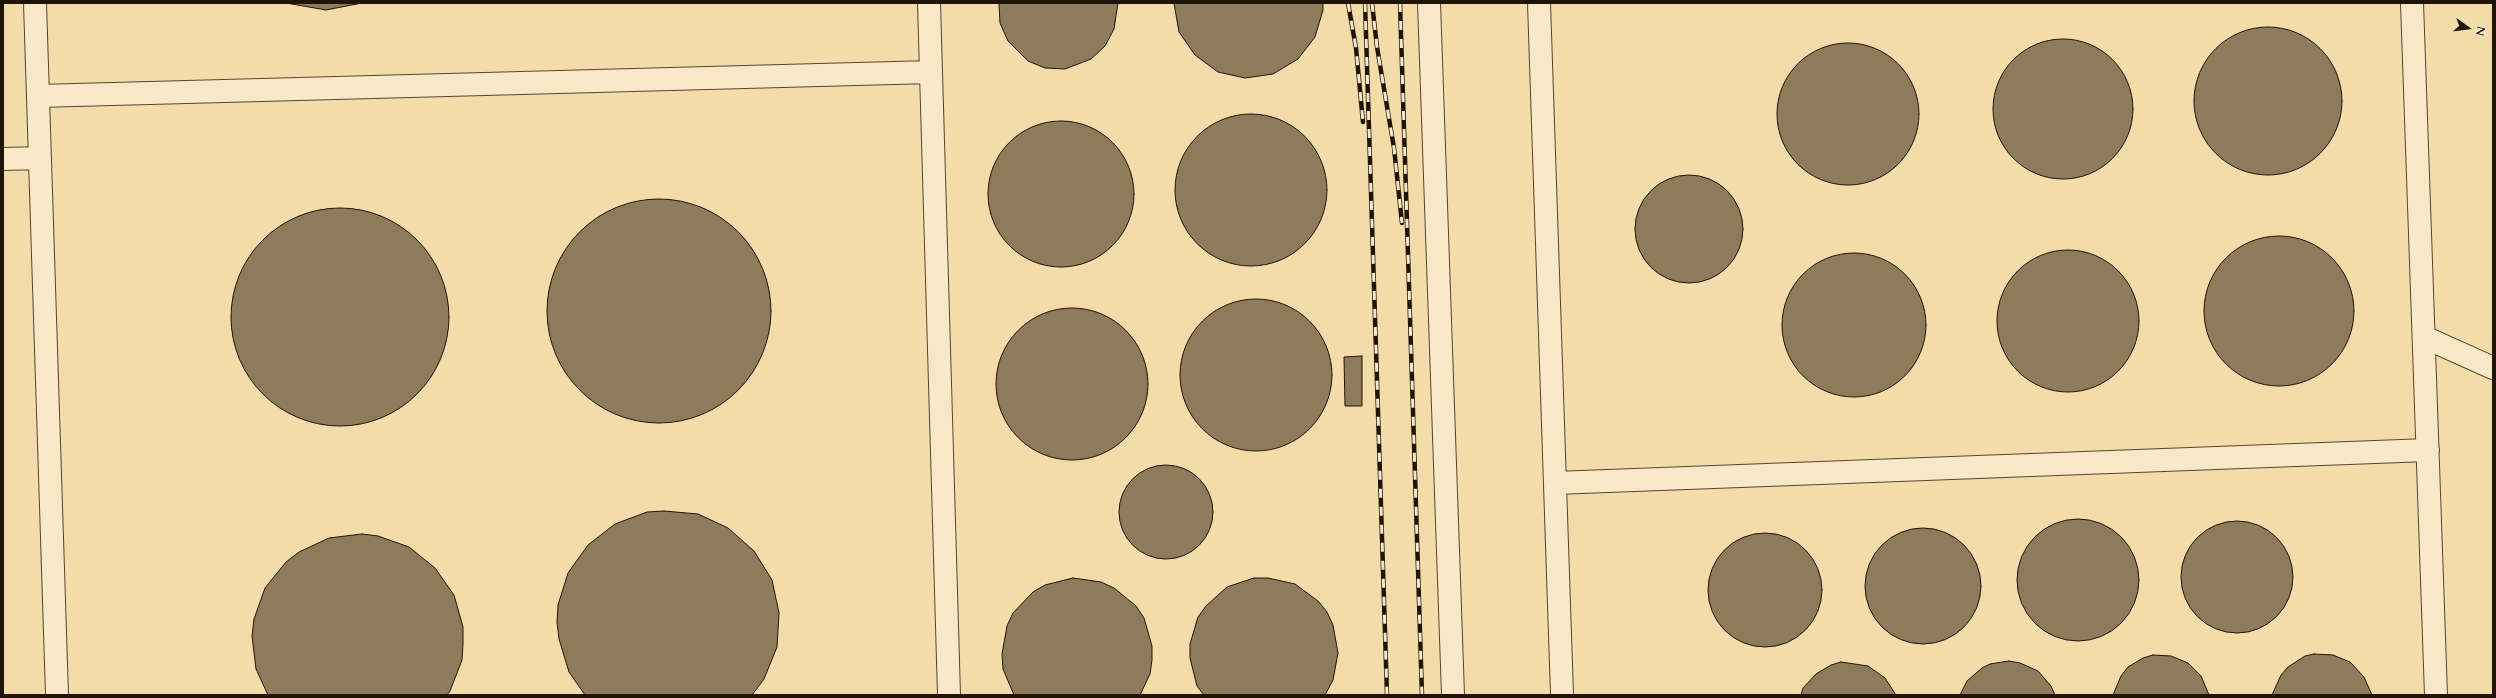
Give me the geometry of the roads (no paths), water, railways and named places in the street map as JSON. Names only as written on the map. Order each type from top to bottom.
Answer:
[{"type":"lane","points":[[35,3],[57,695]]},
{"type":"lane","points":[[929,3],[949,695]]},
{"type":"lane","points":[[1429,3],[1453,695]]},
{"type":"lane","points":[[1538,3],[1562,695]]},
{"type":"lane","points":[[2412,3],[2436,695]]},
{"type":"lane","points":[[38,96],[931,72]]},
{"type":"lane","points":[[3,159],[40,158]]},
{"type":"lane","points":[[2424,337],[2493,368]]},
{"type":"lane","points":[[1555,483],[2428,450]]},
{"type":"railway","points":[[1348,3],[1356,48],[1363,122]]},
{"type":"railway","points":[[1365,3],[1387,695]]},
{"type":"railway","points":[[1372,3],[1377,47],[1394,148],[1402,223]]},
{"type":"railway","points":[[1400,3],[1422,695]]}]
